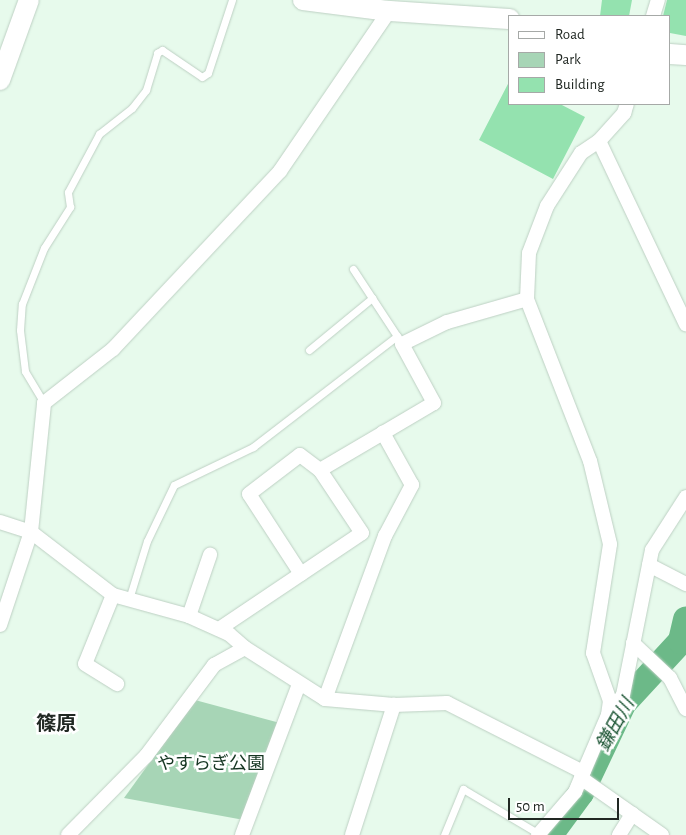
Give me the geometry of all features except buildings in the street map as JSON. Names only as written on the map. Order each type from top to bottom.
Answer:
[{"type":"street","points":[[0,80],[29,0]]},
{"type":"street","points":[[303,0],[389,11],[508,19]]},
{"type":"street","points":[[654,15],[658,0]]},
{"type":"street","points":[[0,625],[31,532],[44,403],[113,349],[280,171],[389,11]]},
{"type":"street","points":[[671,54],[686,55]]},
{"type":"street","points":[[608,715],[610,701],[593,653],[610,544],[590,461],[527,299],[529,253],[548,206],[581,152],[599,141],[624,113],[626,105]]},
{"type":"street","points":[[599,141],[686,324]]},
{"type":"street","points":[[320,470],[434,403],[399,340],[447,322],[527,299]]},
{"type":"street","points":[[325,699],[385,536],[412,485],[383,432]]},
{"type":"street","points":[[219,630],[362,533],[320,470],[300,455],[249,494],[301,574]]},
{"type":"street","points":[[539,835],[575,792],[608,715],[622,695],[652,550],[686,497]]},
{"type":"street","points":[[0,522],[31,532],[113,595],[189,616],[219,630],[299,684],[325,699],[394,706],[446,702],[582,775],[662,835]]},
{"type":"street","points":[[189,616],[210,555]]},
{"type":"street","points":[[649,565],[686,584]]},
{"type":"street","points":[[113,595],[85,664],[117,684]]},
{"type":"street","points":[[633,643],[670,678],[686,709]]},
{"type":"street","points":[[68,835],[146,756],[214,666],[245,648]]},
{"type":"street","points":[[242,835],[299,684]]},
{"type":"street","points":[[352,835],[394,706]]},
{"type":"street","points":[[619,835],[632,814]]},
{"type":"lane","points":[[44,403],[25,371],[20,330],[22,304],[44,248],[70,207],[68,192],[99,134],[132,108],[146,90],[157,53],[162,50],[202,77],[208,73],[232,0]]},
{"type":"lane","points":[[128,599],[147,541],[174,485],[253,447],[399,340],[353,269]]},
{"type":"lane","points":[[309,350],[372,298]]},
{"type":"lane","points":[[444,835],[463,788],[539,835]]},
{"type":"green space","name":"やすらぎ公園","points":[[195,700],[280,723],[244,820],[124,798]]},
{"type":"waterway","name":"鎌田川","points":[[550,835],[581,793],[623,704],[681,641],[686,620]]},
{"type":"district","name":"篠原","points":[[56,724]]}]
